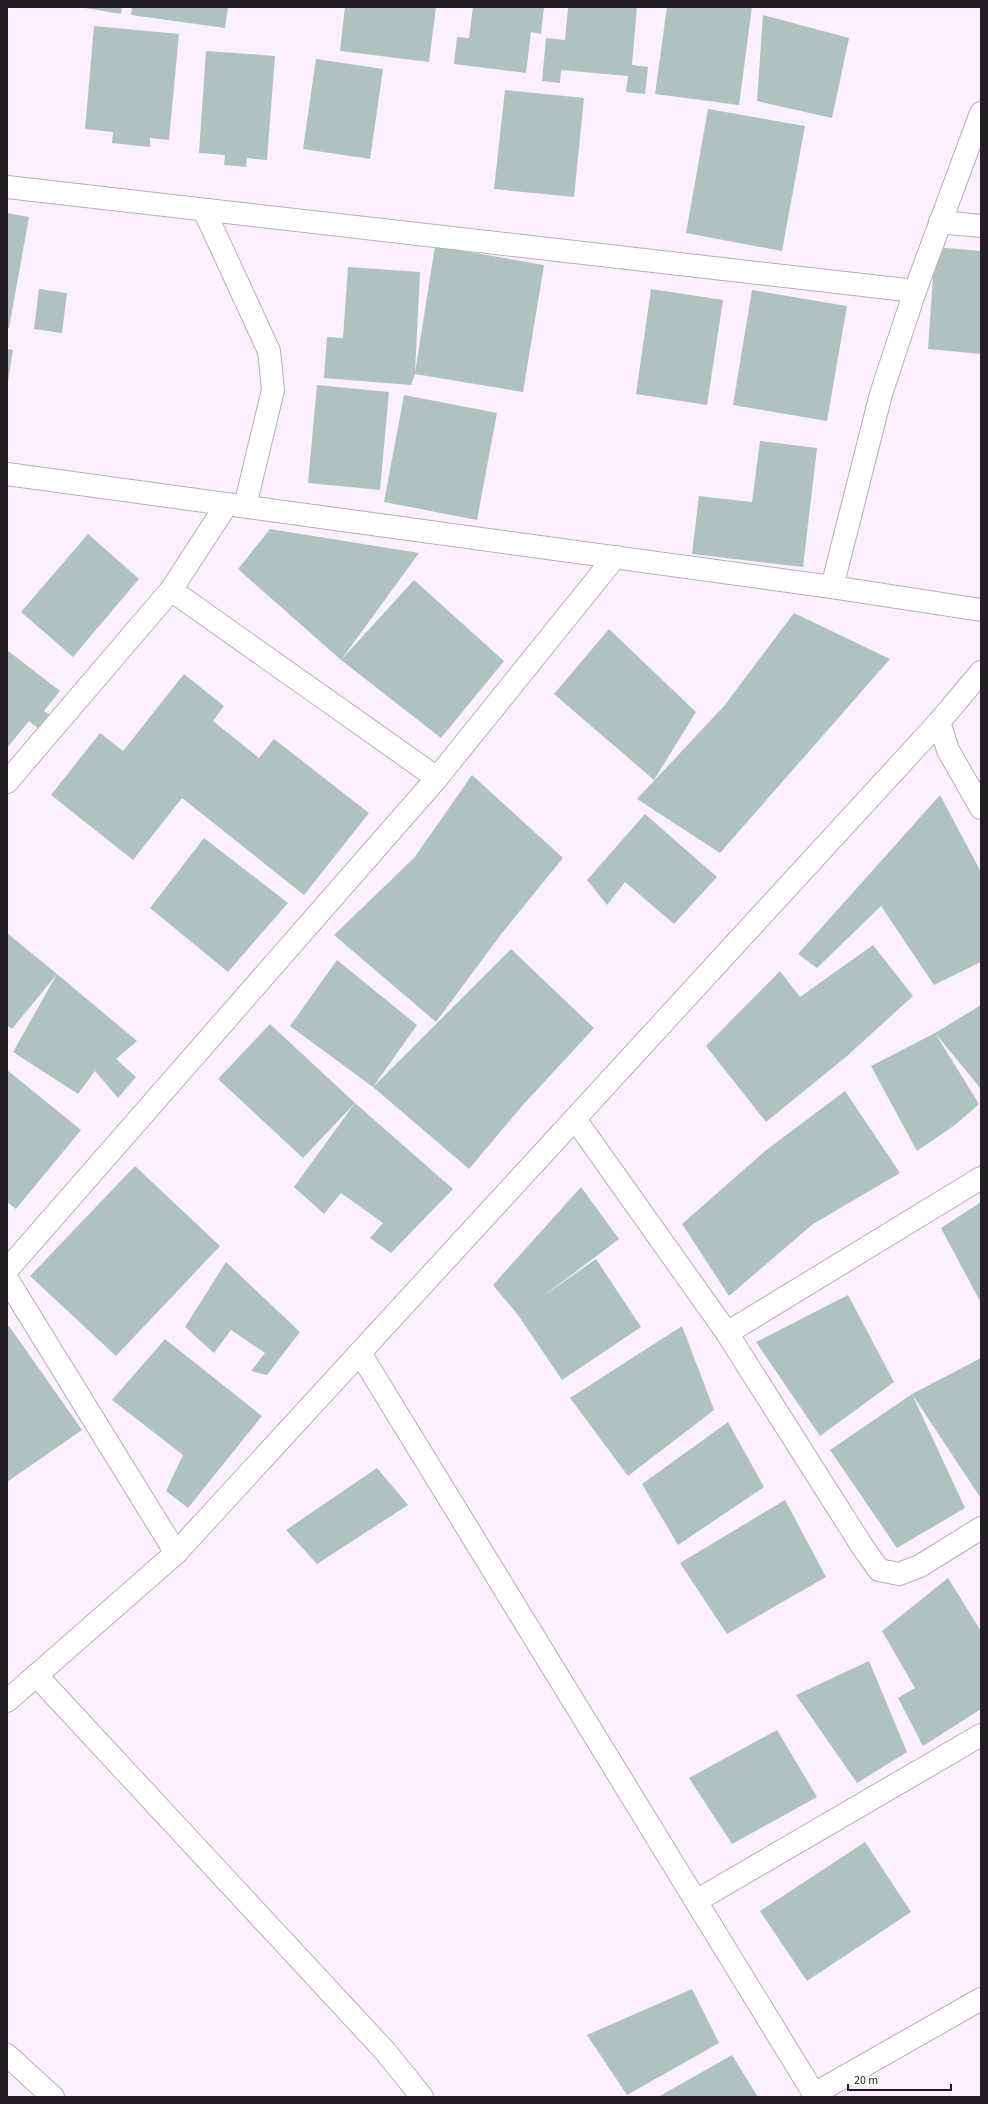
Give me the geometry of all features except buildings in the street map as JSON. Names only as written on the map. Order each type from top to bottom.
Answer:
[{"type":"street","points":[[832,586],[881,394],[915,291],[981,113]]},
{"type":"street","points":[[7,188],[915,291]]},
{"type":"street","points":[[7,782],[171,590],[236,505],[273,390],[269,351],[204,210]]},
{"type":"street","points":[[940,222],[981,226]]},
{"type":"street","points":[[7,474],[832,586],[981,610]]},
{"type":"street","points":[[7,1270],[437,778],[615,557]]},
{"type":"street","points":[[171,590],[437,778]]},
{"type":"street","points":[[7,1701],[176,1553],[939,722],[981,672]]},
{"type":"street","points":[[939,722],[948,750],[981,808]]},
{"type":"street","points":[[575,1119],[727,1333],[862,1546],[879,1570],[899,1574],[920,1566],[981,1528]]},
{"type":"street","points":[[727,1333],[981,1178]]},
{"type":"street","points":[[7,1279],[176,1553]]},
{"type":"street","points":[[360,1352],[815,2096],[981,1999]]},
{"type":"street","points":[[36,1675],[385,2051],[422,2097]]},
{"type":"street","points":[[696,1901],[981,1736]]},
{"type":"street","points":[[7,2055],[53,2097]]}]
